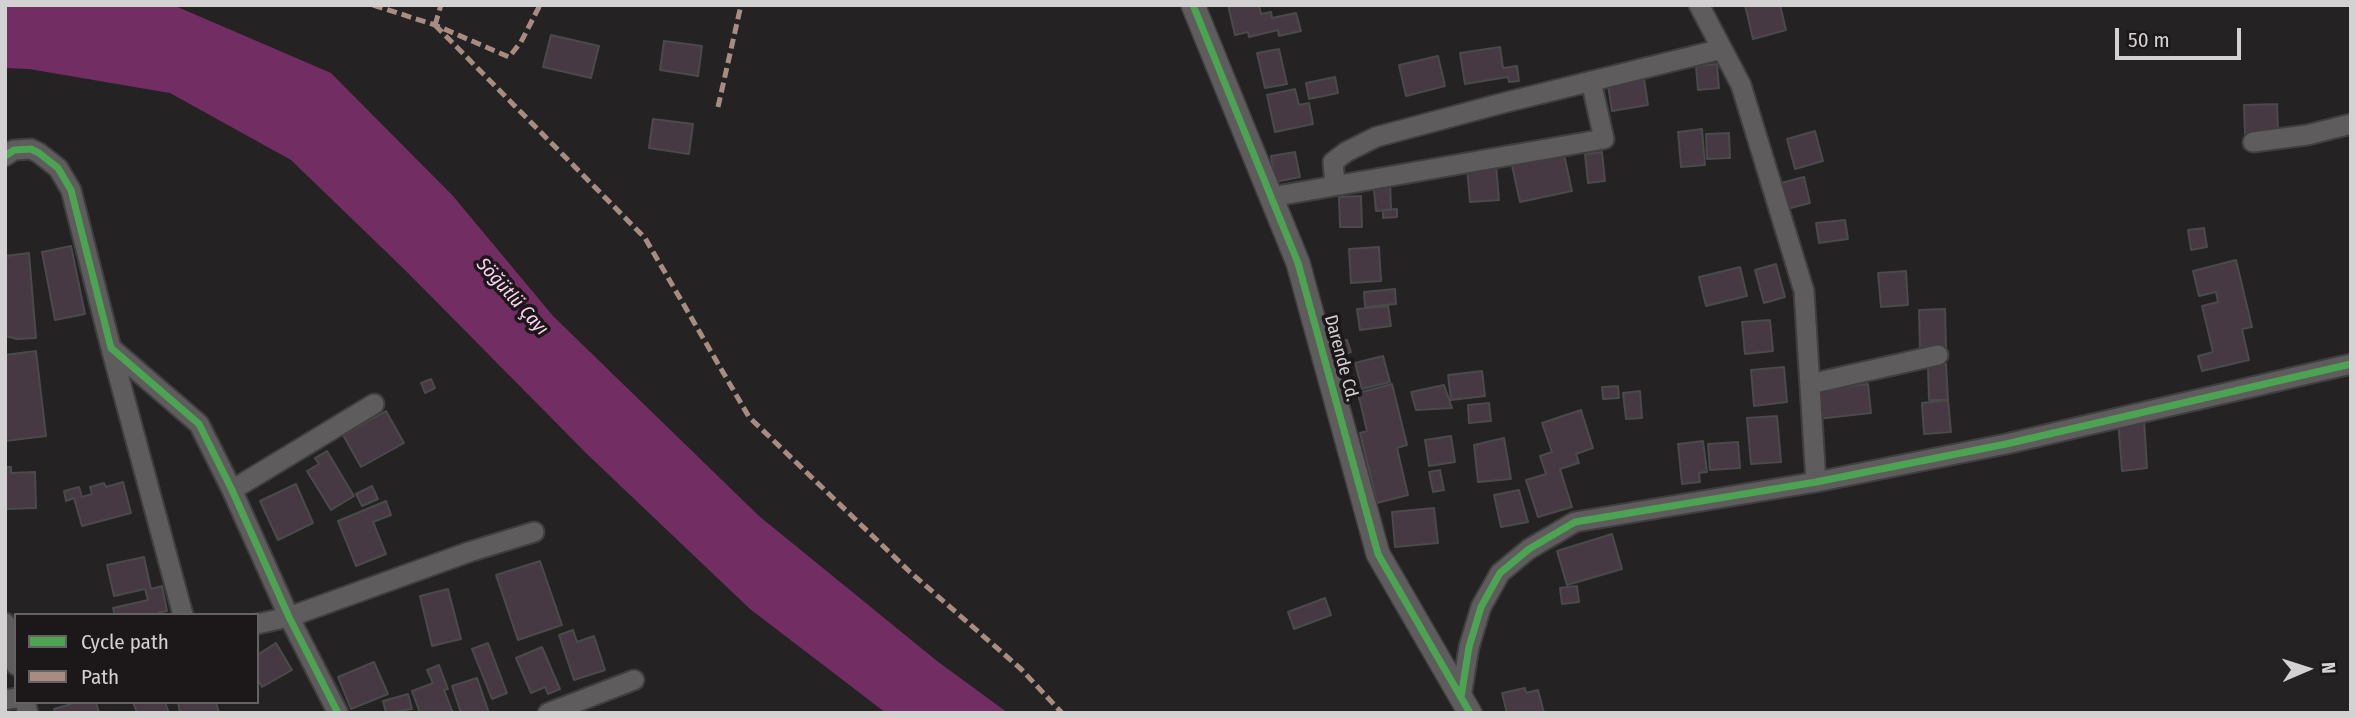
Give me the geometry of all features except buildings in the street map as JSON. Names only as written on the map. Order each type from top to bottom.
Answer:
[{"type":"street","name":"Darende Cd.","points":[[1193,5],[1298,263],[1378,554],[1465,705]]},
{"type":"street","points":[[1699,5],[1741,85],[1804,291],[1816,482]]},
{"type":"street","points":[[1335,185],[1333,162],[1346,152],[1376,137],[1723,50]]},
{"type":"street","points":[[1271,197],[1604,139],[1591,81]]},
{"type":"street","points":[[2253,142],[2306,135],[2351,124]]},
{"type":"street","points":[[5,156],[14,150],[32,149],[58,168],[71,190],[182,613]]},
{"type":"street","points":[[111,348],[199,424],[289,617],[338,713]]},
{"type":"street","points":[[1810,384],[1938,355]]},
{"type":"street","points":[[1465,705],[1469,647],[1481,607],[1500,573],[1529,549],[1575,522],[1816,482],[2006,444],[2351,364]]},
{"type":"street","points":[[232,490],[374,404]]},
{"type":"street","points":[[259,624],[289,617],[469,552],[534,533]]},
{"type":"street","points":[[5,623],[14,657]]},
{"type":"street","points":[[548,713],[634,680]]},
{"type":"water","name":"Söğütlü Çayı","points":[[5,5],[173,5],[331,73],[453,196],[553,316],[759,516],[937,661],[1008,713],[886,713],[750,609],[587,454],[407,272],[291,160],[170,93],[29,69],[5,68]]},
{"type":"marked path","points":[[373,5],[435,25],[509,57],[521,42],[540,5]]},
{"type":"marked path","points":[[435,25],[441,5]]},
{"type":"marked path","points":[[718,107],[741,5]]},
{"type":"marked path","points":[[435,25],[645,238],[749,417],[910,572],[1021,669],[1062,713]]},
{"type":"cycle path","points":[[1193,5],[1298,263],[1378,554],[1470,713]]},
{"type":"cycle path","points":[[5,156],[14,150],[31,149],[58,168],[71,190],[111,348],[199,424],[289,617],[338,713]]},
{"type":"cycle path","points":[[1461,697],[1469,647],[1481,607],[1500,573],[1529,549],[1575,522],[1816,482],[2006,444],[2351,364]]}]
